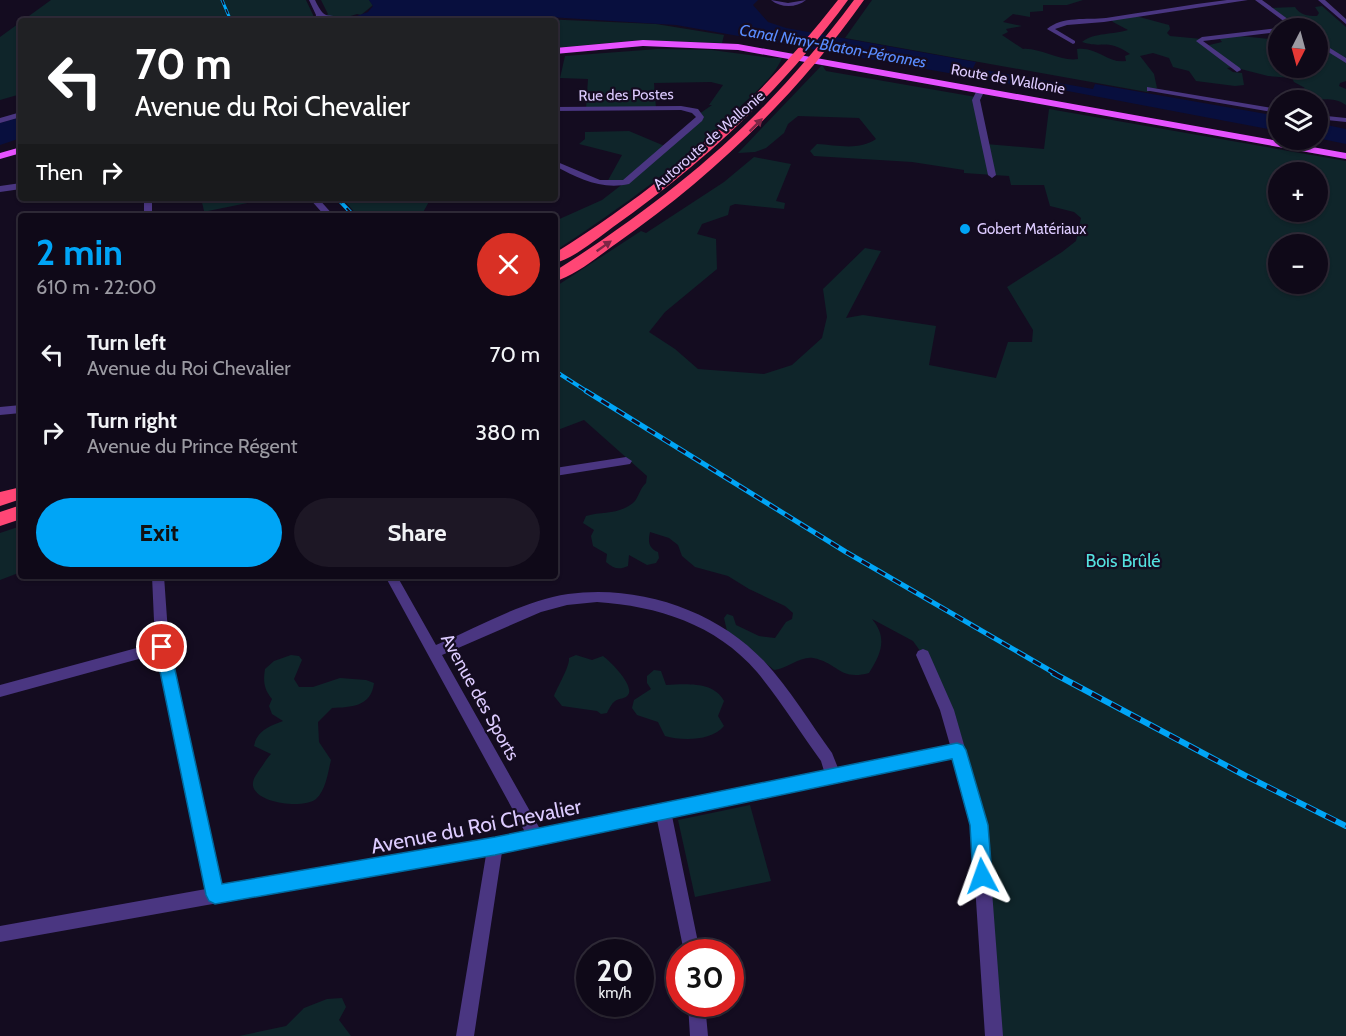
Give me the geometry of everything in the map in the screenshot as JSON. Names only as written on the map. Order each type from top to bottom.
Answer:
[{"type":"highway","name":"Autoroute de Wallonie","points":[[558,257],[635,206],[687,167],[730,130],[792,65],[843,0]]},
{"type":"highway","name":"Autoroute de Wallonie","points":[[558,276],[651,214],[703,173],[754,127],[808,68],[859,0]]},
{"type":"highway","points":[[0,499],[18,494]]},
{"type":"highway","points":[[0,519],[18,513]]},
{"type":"main road","name":"Route de Wallonie","points":[[558,51],[643,43],[738,47],[1346,156]]},
{"type":"main road","points":[[0,156],[18,151]]},
{"type":"street","points":[[312,0],[318,18]]},
{"type":"street","points":[[774,0],[791,5],[803,0]]},
{"type":"street","points":[[1073,42],[1060,37],[1050,29],[1061,24],[1245,0]]},
{"type":"street","points":[[1258,0],[1284,18]]},
{"type":"street","points":[[1323,0],[1346,16]]},
{"type":"street","points":[[1323,0],[1346,22]]},
{"type":"street","points":[[1237,70],[1200,43],[1200,40],[1268,31]]},
{"type":"street","points":[[1328,49],[1346,61]]},
{"type":"street","points":[[1150,89],[1268,109]]},
{"type":"street","points":[[981,90],[976,100],[992,175]]},
{"type":"street","name":"Rue des Postes","points":[[558,109],[673,107],[695,111],[700,117],[626,182],[601,183],[558,164]]},
{"type":"street","points":[[0,121],[18,115]]},
{"type":"street","points":[[1328,118],[1346,120]]},
{"type":"street","points":[[0,189],[18,186]]},
{"type":"street","points":[[316,201],[327,213]]},
{"type":"street","points":[[0,411],[18,410]]},
{"type":"street","points":[[558,471],[626,460]]},
{"type":"street","points":[[158,579],[162,647],[215,895]]},
{"type":"street","name":"Avenue des Sports","points":[[393,579],[536,837]]},
{"type":"street","points":[[434,652],[540,607],[560,602],[618,598],[679,611],[697,618],[731,640],[759,666],[827,758],[833,775]]},
{"type":"street","points":[[0,691],[162,647]]},
{"type":"street","points":[[923,655],[947,710],[979,825],[994,1036]]},
{"type":"street","name":"Avenue du Roi Chevalier","points":[[0,934],[495,846],[957,750]]},
{"type":"street","points":[[663,811],[689,939]]},
{"type":"street","points":[[465,1036],[495,846]]},
{"type":"street","points":[[698,1017],[699,1036]]},
{"type":"green space","points":[[51,0],[306,0],[315,18],[26,18]]},
{"type":"green space","points":[[321,0],[369,0],[373,5],[361,15],[336,18],[326,16],[328,14]]},
{"type":"green space","points":[[872,0],[1083,0],[1067,5],[1043,5],[1043,11],[1030,12],[1030,17],[1013,14],[1003,22],[1022,26],[1006,29],[1008,32],[1002,35],[1023,49],[1036,50],[1064,58],[1078,59],[1077,49],[1084,49],[1114,60],[1126,61],[1125,56],[1130,54],[1122,49],[1110,45],[1082,42],[1098,35],[1128,30],[1111,19],[1132,15],[1169,25],[1170,29],[1167,33],[1170,36],[1202,39],[1200,40],[1205,46],[1222,42],[1218,37],[1240,36],[1268,39],[1268,76],[1233,67],[1227,68],[1233,72],[1242,73],[1244,85],[1196,81],[1189,71],[1173,67],[1169,58],[1153,53],[1140,56],[1154,74],[1157,88],[1147,92],[845,38]]},
{"type":"green space","points":[[1322,6],[1346,27],[1346,81],[1340,83],[1339,86],[1346,89],[1346,105],[1328,100],[1328,90],[1301,90],[1305,88],[1294,82],[1292,78],[1328,78],[1328,18],[1284,18],[1269,8],[1295,7],[1299,12],[1317,16],[1319,13],[1315,7]]},
{"type":"green space","points":[[558,20],[656,24],[724,35],[722,43],[639,40],[558,48]]},
{"type":"green space","points":[[18,24],[18,95],[0,100],[0,37]]},
{"type":"green space","points":[[658,49],[712,50],[782,58],[766,82],[677,164],[558,249],[558,220],[602,200],[624,183],[606,184],[622,155],[579,144],[585,139],[585,132],[629,131],[667,147],[698,121],[699,114],[712,105],[709,105],[723,85],[711,82],[654,83],[656,108],[586,109],[588,79],[560,78],[565,56]]},
{"type":"green space","name":"Bois Brûlé","points":[[822,65],[826,71],[976,97],[986,144],[1044,149],[1049,109],[1268,147],[1268,150],[1283,150],[1346,161],[1346,1036],[994,1036],[979,831],[923,655],[913,641],[872,619],[880,633],[881,646],[869,673],[851,675],[822,660],[813,658],[774,670],[727,631],[724,618],[727,614],[733,616],[736,625],[759,636],[775,638],[786,622],[792,619],[793,613],[785,606],[728,576],[695,567],[682,556],[678,545],[669,538],[650,532],[649,544],[658,552],[659,558],[656,563],[647,565],[629,555],[628,566],[617,568],[606,562],[607,554],[593,546],[591,536],[594,530],[583,523],[586,516],[627,507],[637,499],[646,483],[647,476],[584,420],[558,430],[558,285],[641,231],[646,233],[724,182],[754,157],[791,164],[776,201],[785,203],[784,209],[735,204],[730,206],[728,215],[702,224],[697,234],[716,239],[717,269],[665,312],[649,332],[675,349],[698,369],[764,374],[792,365],[822,338],[827,317],[823,289],[865,248],[881,251],[846,318],[863,315],[936,326],[929,365],[996,378],[1008,342],[1032,342],[1033,330],[1007,287],[1076,241],[1081,218],[1074,212],[1050,206],[1044,185],[1011,185],[1009,176],[964,173],[964,170],[912,162],[814,156],[810,151],[817,144],[855,146],[876,139],[859,118],[798,116],[788,124],[784,133],[766,148],[755,152],[738,153]]},
{"type":"green space","points":[[202,201],[257,201],[208,211],[204,211]]},
{"type":"green space","points":[[345,201],[429,201],[423,213],[355,213]]},
{"type":"green space","points":[[18,527],[18,573],[0,580],[0,533]]},
{"type":"green space","points":[[291,655],[299,656],[302,660],[294,679],[299,687],[313,687],[340,678],[366,680],[374,683],[369,697],[364,701],[353,706],[332,708],[318,722],[319,742],[331,760],[322,791],[316,799],[302,804],[272,801],[256,792],[253,786],[255,777],[271,754],[254,746],[258,736],[264,730],[283,721],[272,714],[269,706],[272,699],[265,685],[265,669],[274,661]]},
{"type":"green space","points":[[576,655],[592,660],[603,656],[625,680],[628,695],[615,701],[607,713],[601,714],[597,711],[562,706],[554,696],[566,671],[569,658]]},
{"type":"green space","points":[[654,670],[661,671],[666,685],[698,685],[713,690],[724,701],[718,716],[724,726],[712,735],[680,739],[665,736],[658,722],[637,715],[632,708],[634,700],[651,689],[647,683],[647,676]]},
{"type":"green space","points":[[750,805],[771,881],[695,897],[678,820]]},
{"type":"green space","points":[[342,998],[346,1007],[339,1020],[351,1036],[239,1036],[286,1026],[304,1008],[327,999]]},
{"type":"water","name":"Canal Nimy-Blaton-Péronnes","points":[[369,0],[758,0],[753,5],[768,22],[786,28],[976,62],[973,68],[1093,89],[1095,84],[1268,114],[1268,129],[1057,89],[1056,92],[676,25],[549,17],[351,18],[368,12],[373,6]]},
{"type":"water","points":[[18,118],[18,139],[0,145],[0,123]]},
{"type":"water","points":[[1328,125],[1346,129],[1346,144],[1328,140]]},
{"type":"railway","points":[[222,0],[230,18]]},
{"type":"railway","points":[[340,201],[351,213]]},
{"type":"railway","points":[[558,373],[588,392]]},
{"type":"railway","points":[[586,391],[846,552],[1056,674]]},
{"type":"railway","points":[[1053,673],[1244,775],[1346,826]]},
{"type":"place","name":"Gobert Matériaux","points":[[965,229]]},
{"type":"route","points":[[162,647],[215,895],[495,846],[957,750],[979,825],[982,876]]}]
